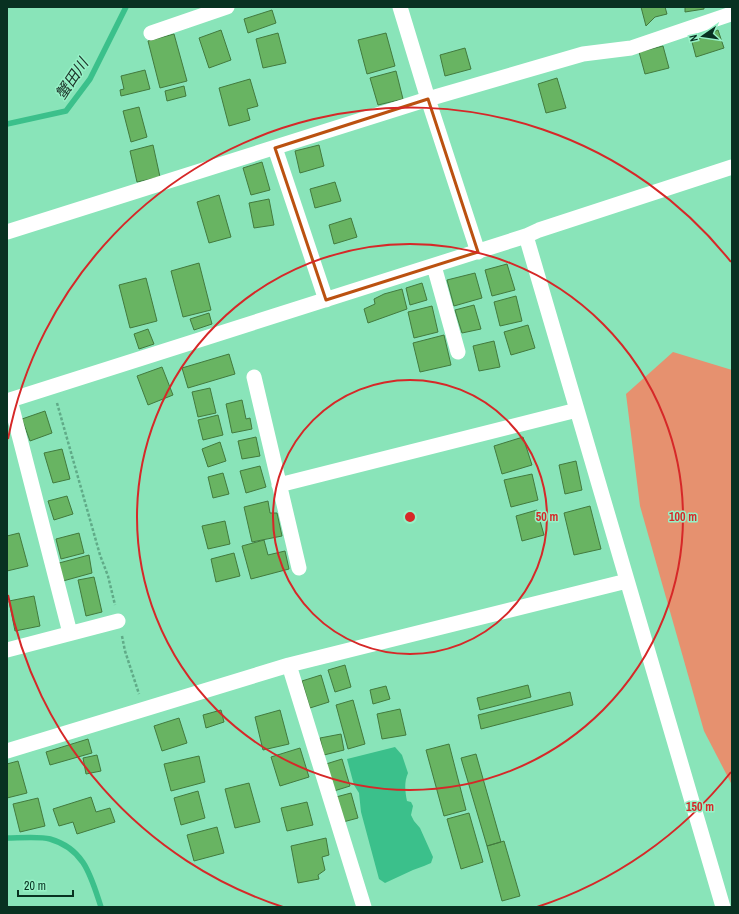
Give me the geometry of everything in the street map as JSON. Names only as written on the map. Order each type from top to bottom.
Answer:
[{"type":"street","points":[[151,33],[227,7]]},
{"type":"street","points":[[400,7],[428,99],[478,252]]},
{"type":"street","points":[[7,232],[428,99],[583,54],[632,48],[731,12]]},
{"type":"street","points":[[275,148],[326,300]]},
{"type":"street","points":[[70,633],[8,401],[478,252],[526,236],[538,230],[732,167]]},
{"type":"street","points":[[526,236],[723,907]]},
{"type":"street","points":[[434,266],[458,352]]},
{"type":"street","points":[[254,377],[299,568]]},
{"type":"street","points":[[280,485],[577,410]]},
{"type":"street","points":[[7,751],[289,665],[627,581]]},
{"type":"street","points":[[7,650],[118,621]]},
{"type":"street","points":[[289,665],[364,907]]},
{"type":"path","points":[[53,387],[100,555],[108,576],[125,651],[144,709]]},
{"type":"highlighted area","points":[[428,99],[478,252],[326,300],[275,148]]},
{"type":"shaded area","points":[[673,352],[732,370],[732,785],[704,731],[640,506],[626,394]]},
{"type":"shaded area","points":[[395,747],[402,755],[408,773],[405,783],[405,790],[407,801],[411,802],[413,806],[411,815],[420,828],[433,857],[431,863],[385,883],[379,879],[361,812],[359,793],[354,785],[347,759]]},
{"type":"building","points":[[641,7],[665,7],[667,14],[655,17],[646,26]]},
{"type":"building","points":[[685,7],[704,7],[704,9],[685,12]]},
{"type":"building","points":[[272,10],[276,23],[248,33],[244,19]]},
{"type":"building","points":[[221,30],[231,60],[209,68],[199,38]]},
{"type":"building","points":[[718,30],[724,48],[696,57],[692,42]]},
{"type":"building","points":[[278,33],[286,63],[263,68],[256,39]]},
{"type":"building","points":[[386,33],[395,66],[367,74],[358,40]]},
{"type":"building","points":[[174,34],[187,81],[160,88],[148,41]]},
{"type":"building","points":[[663,46],[669,68],[645,74],[639,52]]},
{"type":"building","points":[[465,48],[471,69],[445,76],[440,55]]},
{"type":"building","points":[[145,70],[150,89],[121,96],[120,90],[124,89],[121,76]]},
{"type":"building","points":[[396,71],[403,99],[378,105],[370,78]]},
{"type":"building","points":[[557,78],[566,108],[546,113],[538,84]]},
{"type":"building","points":[[250,79],[258,106],[247,109],[250,120],[229,126],[219,88]]},
{"type":"building","points":[[184,86],[186,96],[167,101],[165,91]]},
{"type":"building","points":[[139,107],[147,137],[131,142],[123,111]]},
{"type":"building","points":[[153,145],[160,177],[137,182],[130,151]]},
{"type":"building","points":[[319,145],[324,166],[300,173],[295,151]]},
{"type":"building","points":[[262,162],[270,190],[251,195],[243,168]]},
{"type":"building","points":[[335,182],[341,201],[315,208],[310,189]]},
{"type":"building","points":[[219,195],[231,237],[209,243],[197,202]]},
{"type":"building","points":[[269,199],[274,225],[254,228],[249,203]]},
{"type":"building","points":[[351,218],[357,237],[334,244],[329,225]]},
{"type":"building","points":[[199,263],[211,310],[183,317],[171,271]]},
{"type":"building","points":[[507,264],[515,290],[492,296],[485,270]]},
{"type":"building","points":[[475,273],[482,298],[454,306],[447,280]]},
{"type":"building","points":[[146,278],[157,321],[130,328],[119,285]]},
{"type":"building","points":[[422,283],[427,300],[410,305],[406,288]]},
{"type":"building","points":[[402,289],[407,309],[368,323],[364,309],[375,304],[374,299],[384,294]]},
{"type":"building","points":[[516,296],[522,321],[500,326],[494,302]]},
{"type":"building","points":[[474,305],[481,329],[462,333],[455,310]]},
{"type":"building","points":[[432,306],[438,332],[414,338],[408,312]]},
{"type":"building","points":[[209,313],[212,324],[194,330],[190,319]]},
{"type":"building","points":[[528,325],[535,348],[511,355],[504,332]]},
{"type":"building","points":[[148,329],[154,344],[139,349],[134,334]]},
{"type":"building","points":[[444,335],[451,365],[420,372],[413,343]]},
{"type":"building","points":[[494,341],[500,367],[479,371],[473,346]]},
{"type":"building","points":[[229,354],[235,374],[188,388],[182,368]]},
{"type":"building","points":[[162,367],[173,395],[148,405],[137,376]]},
{"type":"building","points":[[210,388],[216,413],[198,417],[192,392]]},
{"type":"building","points":[[242,400],[246,419],[250,418],[252,429],[232,433],[226,404]]},
{"type":"building","points":[[45,411],[52,433],[30,441],[22,419]]},
{"type":"building","points":[[218,415],[223,435],[203,440],[198,420]]},
{"type":"building","points":[[256,437],[260,456],[242,459],[238,441]]},
{"type":"building","points":[[523,437],[532,465],[502,474],[494,446]]},
{"type":"building","points":[[220,442],[226,461],[208,467],[202,449]]},
{"type":"building","points":[[62,449],[70,479],[53,483],[44,453]]},
{"type":"building","points":[[576,461],[582,490],[565,494],[559,465]]},
{"type":"building","points":[[260,466],[266,487],[246,493],[240,471]]},
{"type":"building","points":[[223,473],[229,494],[213,498],[208,477]]},
{"type":"building","points":[[532,474],[538,500],[511,507],[504,480]]},
{"type":"building","points":[[67,496],[73,514],[54,520],[48,501]]},
{"type":"building","points":[[268,501],[270,513],[277,513],[282,536],[252,542],[244,507]]},
{"type":"building","points":[[590,506],[601,549],[574,555],[564,513]]},
{"type":"building","points":[[537,510],[544,535],[522,541],[516,516]]},
{"type":"building","points":[[225,521],[230,544],[208,549],[202,526]]},
{"type":"building","points":[[19,533],[28,566],[7,571],[7,536]]},
{"type":"building","points":[[79,533],[84,553],[61,559],[56,539]]},
{"type":"building","points":[[264,540],[268,555],[285,551],[289,569],[251,579],[242,546]]},
{"type":"building","points":[[234,553],[240,576],[216,582],[211,559]]},
{"type":"building","points":[[89,555],[92,573],[63,581],[59,563]]},
{"type":"building","points":[[94,577],[102,612],[86,616],[78,580]]},
{"type":"building","points":[[34,596],[40,626],[15,631],[9,601]]},
{"type":"building","points":[[345,665],[351,687],[335,692],[328,670]]},
{"type":"building","points":[[321,675],[329,702],[310,708],[302,681]]},
{"type":"building","points":[[528,685],[531,697],[480,710],[477,698]]},
{"type":"building","points":[[386,686],[390,699],[373,704],[370,690]]},
{"type":"building","points":[[570,692],[573,705],[481,729],[478,715]]},
{"type":"building","points":[[353,700],[365,744],[348,749],[336,705]]},
{"type":"building","points":[[400,709],[406,735],[382,739],[377,714]]},
{"type":"building","points":[[221,710],[224,722],[206,728],[203,715]]},
{"type":"building","points":[[280,710],[289,744],[263,750],[255,717]]},
{"type":"building","points":[[179,718],[187,743],[162,751],[154,726]]},
{"type":"building","points":[[341,734],[344,750],[324,755],[320,738]]},
{"type":"building","points":[[88,739],[92,753],[50,765],[46,752]]},
{"type":"building","points":[[449,744],[466,810],[444,816],[426,750]]},
{"type":"building","points":[[300,748],[309,777],[280,786],[271,757]]},
{"type":"building","points":[[476,754],[501,842],[487,846],[461,758]]},
{"type":"building","points":[[97,755],[101,771],[86,774],[83,758]]},
{"type":"building","points":[[199,756],[205,782],[171,791],[164,764]]},
{"type":"building","points":[[342,759],[350,786],[334,791],[326,764]]},
{"type":"building","points":[[18,761],[27,793],[7,798],[7,764]]},
{"type":"building","points":[[249,783],[260,822],[235,828],[225,789]]},
{"type":"building","points":[[198,791],[205,818],[181,825],[174,798]]},
{"type":"building","points":[[351,793],[358,818],[343,822],[336,797]]},
{"type":"building","points":[[91,797],[96,812],[110,808],[115,822],[77,834],[73,822],[59,826],[53,809]]},
{"type":"building","points":[[38,798],[45,826],[20,832],[13,804]]},
{"type":"building","points":[[307,802],[313,825],[287,831],[281,808]]},
{"type":"building","points":[[469,813],[483,862],[461,869],[447,819]]},
{"type":"building","points":[[217,827],[224,853],[194,861],[187,835]]},
{"type":"building","points":[[326,838],[329,855],[322,857],[325,870],[318,875],[319,879],[298,883],[291,846]]},
{"type":"building","points":[[504,841],[520,896],[502,901],[487,846]]},
{"type":"waterway","name":"蟹田川","points":[[7,124],[66,111],[90,79],[126,7]]},
{"type":"waterway","points":[[7,838],[46,838],[62,844],[71,850],[79,857],[90,875],[101,907]]}]
